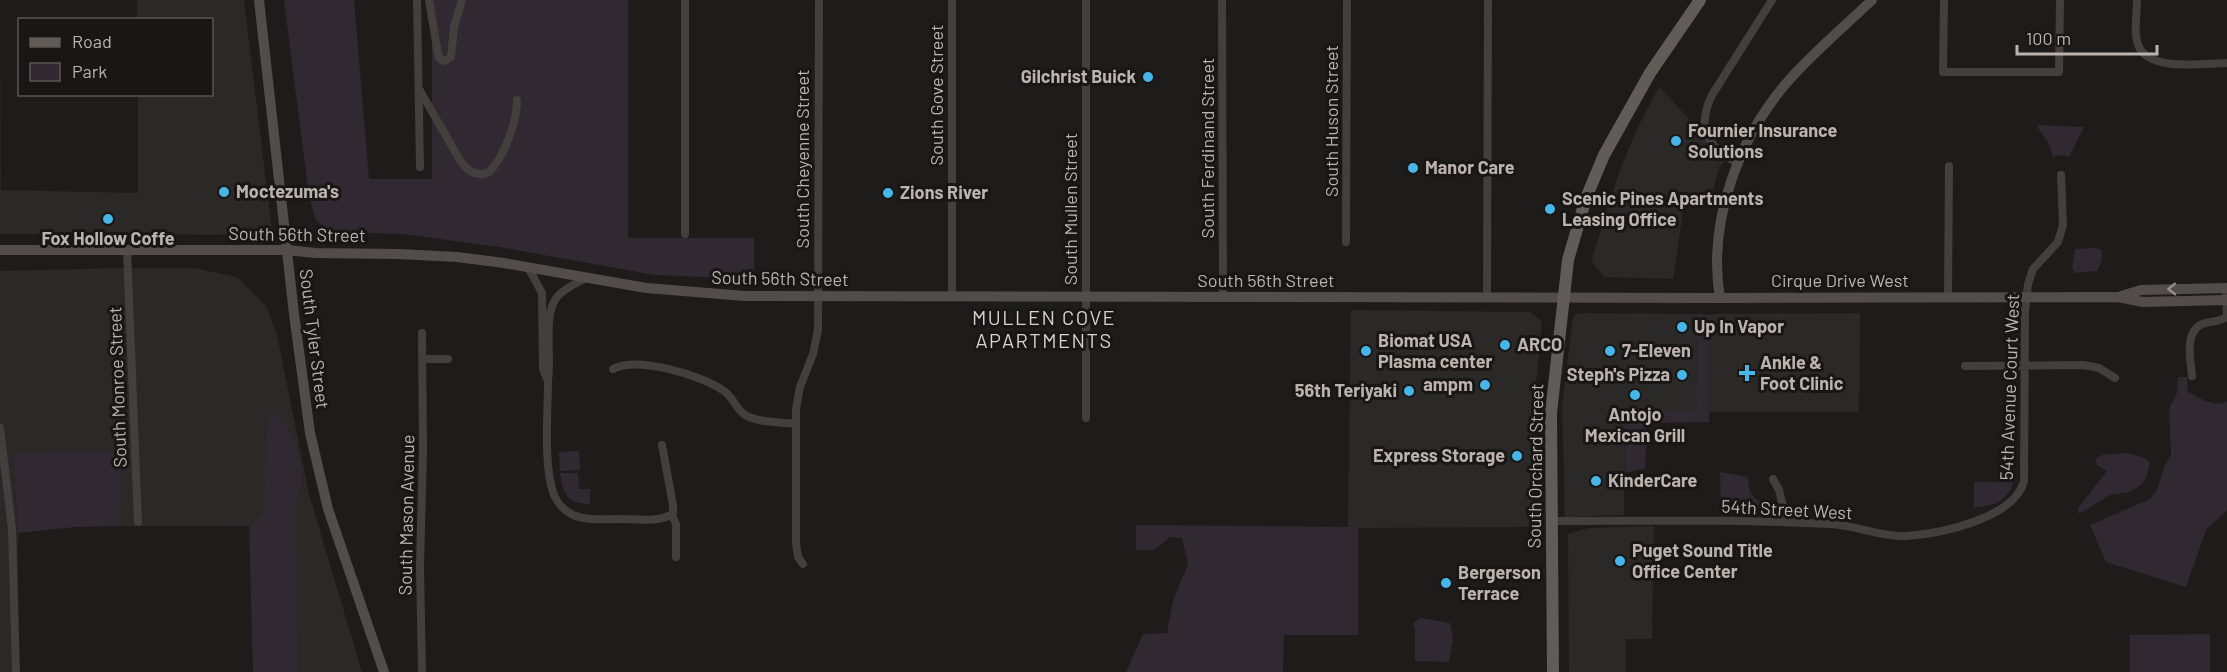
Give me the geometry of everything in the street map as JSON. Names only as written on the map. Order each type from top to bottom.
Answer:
[{"type":"main road","name":"South Tyler Street","points":[[259,0],[300,368],[317,465],[328,509],[384,672]]},
{"type":"main road","name":"South Orchard Street","points":[[1553,672],[1551,413],[1562,297],[1568,260],[1576,227],[1604,155],[1650,73],[1700,0]]},
{"type":"main road","points":[[1720,298],[1716,274],[1726,200],[1738,163],[1755,129],[1780,90],[1872,0]]},
{"type":"main road","name":"South 56th Street","points":[[0,250],[287,250],[315,253],[447,256],[528,267],[646,288],[697,293],[818,297],[1562,297]]},
{"type":"main road","name":"Cirque Drive West","points":[[1562,297],[2118,297],[2143,302],[2226,294]]},
{"type":"street","points":[[417,0],[420,167]]},
{"type":"street","points":[[429,0],[438,54],[445,61],[451,57],[454,27],[462,0]]},
{"type":"street","points":[[685,0],[685,234]]},
{"type":"street","name":"South Cheyenne Street","points":[[803,564],[798,557],[796,543],[796,424],[797,396],[813,354],[818,330],[819,0]]},
{"type":"street","name":"South Gove Street","points":[[952,0],[952,297]]},
{"type":"street","name":"South Mullen Street","points":[[1086,0],[1086,418]]},
{"type":"street","name":"South Ferdinand Street","points":[[1222,0],[1223,297]]},
{"type":"street","name":"South Huson Street","points":[[1347,0],[1347,242]]},
{"type":"street","points":[[1486,296],[1488,0]]},
{"type":"street","points":[[1738,163],[1722,154],[1711,143],[1705,129],[1705,116],[1712,95],[1772,0]]},
{"type":"street","points":[[1944,0],[1943,72],[2059,72],[2060,0]]},
{"type":"street","points":[[2137,0],[2137,40],[2144,54],[2158,62],[2171,64],[2227,63]]},
{"type":"street","points":[[419,89],[461,162],[477,175],[487,174],[498,160],[515,124],[518,100]]},
{"type":"street","points":[[1948,298],[1949,166]]},
{"type":"street","name":"54th Avenue Court West","points":[[2012,501],[2021,491],[2024,481],[2026,298],[2029,276],[2038,262],[2058,242],[2063,225],[2061,175]]},
{"type":"street","name":"South Monroe Street","points":[[127,251],[138,522]]},
{"type":"street","points":[[528,267],[542,293],[543,369],[548,380]]},
{"type":"street","points":[[586,278],[562,292],[551,306],[548,380],[549,466],[553,492],[562,507],[574,515],[590,519],[655,518],[672,515]]},
{"type":"street","points":[[2192,376],[2190,344],[2192,332],[2201,324],[2217,322],[2227,317],[2226,294]]},
{"type":"street","name":"South Mason Avenue","points":[[422,333],[423,450],[420,567],[422,672]]},
{"type":"street","points":[[422,359],[448,359]]},
{"type":"street","points":[[1965,366],[2025,364],[2092,366],[2106,371],[2115,378]]},
{"type":"street","points":[[613,369],[625,365],[672,368],[720,388],[730,396],[739,410],[748,416],[796,424]]},
{"type":"street","points":[[0,428],[12,529],[16,672]]},
{"type":"street","points":[[662,445],[673,500],[676,557]]},
{"type":"street","points":[[1773,479],[1779,490],[1787,522]]},
{"type":"street","name":"54th Street West","points":[[1552,521],[1787,522],[1845,525],[1883,534],[1906,536],[1976,521],[1995,514],[2012,501]]},
{"type":"shaded area","points":[[137,0],[244,0],[272,231],[267,235],[0,234],[0,3],[1,190],[138,193],[138,96],[213,96],[213,18],[137,18]]},
{"type":"shaded area","points":[[1659,86],[1726,160],[1719,167],[1713,190],[1708,197],[1685,198],[1673,279],[1604,277],[1592,262],[1593,255],[1620,170],[1637,129]]},
{"type":"shaded area","points":[[194,268],[237,277],[267,307],[277,335],[309,494],[362,672],[288,672],[287,526],[120,526],[120,451],[13,453],[18,533],[17,672],[0,672],[0,271]]},
{"type":"shaded area","points":[[1351,310],[1531,312],[1542,322],[1533,415],[1533,527],[1348,528]]},
{"type":"shaded area","points":[[1584,313],[1697,314],[1696,411],[1626,411],[1624,515],[1565,517],[1562,406],[1573,317]]},
{"type":"shaded area","points":[[1860,313],[1859,412],[1709,412],[1708,314]]},
{"type":"shaded area","points":[[1654,526],[1652,639],[1626,639],[1626,672],[1569,672],[1568,534],[1589,528]]},
{"type":"green space","points":[[284,0],[354,0],[369,179],[432,179],[432,0],[628,0],[628,238],[754,238],[754,279],[655,275],[499,247],[403,234],[330,232],[316,220],[309,197]]},
{"type":"green space","points":[[2036,125],[2084,127],[2069,157],[2059,155],[2053,157],[2048,142]]},
{"type":"green space","points":[[2096,248],[2101,250],[2102,255],[2097,271],[2075,273],[2072,268],[2075,249]]},
{"type":"green space","points":[[1697,314],[1708,315],[1709,422],[1647,423],[1645,468],[1625,473],[1626,411],[1696,410]]},
{"type":"green space","points":[[2178,377],[2187,377],[2188,392],[2202,400],[2218,404],[2227,401],[2227,510],[2206,530],[2186,587],[2106,562],[2090,525],[2150,499],[2158,488],[2164,467],[2171,455],[2169,409],[2177,393]]},
{"type":"green space","points":[[271,410],[285,424],[295,443],[301,476],[296,509],[297,672],[253,672],[249,526],[263,514],[267,432]]},
{"type":"green space","points":[[121,451],[120,526],[75,527],[18,533],[13,452]]},
{"type":"green space","points":[[579,451],[580,470],[560,471],[559,452]]},
{"type":"green space","points":[[2127,453],[2150,462],[2142,484],[2130,492],[2110,495],[2079,514],[2078,508],[2107,471],[2097,465],[2095,459],[2102,455]]},
{"type":"green space","points":[[1720,472],[1748,477],[1751,494],[1757,500],[1772,506],[1771,512],[1721,513]]},
{"type":"green space","points":[[560,473],[578,473],[579,489],[590,489],[590,504],[576,502],[568,497]]},
{"type":"green space","points":[[1974,482],[2013,482],[2004,498],[1987,506],[1974,508]]},
{"type":"green space","points":[[1136,525],[1358,527],[1358,635],[1284,635],[1283,672],[1126,672],[1143,634],[1167,633],[1173,600],[1188,564],[1182,538],[1170,537],[1154,550],[1136,550]]},
{"type":"green space","points":[[1421,618],[1450,623],[1453,638],[1449,662],[1415,661],[1413,623]]},
{"type":"green space","points":[[2210,634],[2210,672],[2130,672],[2130,635]]},
{"type":"place","name":"Gilchrist Buick","points":[[1148,77]]},
{"type":"place","name":"Fournier Insurance Solutions","points":[[1676,141]]},
{"type":"place","name":"Manor Care","points":[[1413,168]]},
{"type":"place","name":"Moctezuma's","points":[[224,192]]},
{"type":"place","name":"Zions River","points":[[888,193]]},
{"type":"place","name":"Scenic Pines Apartments Leasing Office","points":[[1550,209]]},
{"type":"place","name":"Fox Hollow Coffe","points":[[108,219]]},
{"type":"place","name":"Up In Vapor","points":[[1682,327]]},
{"type":"place","name":"ARCO","points":[[1505,345]]},
{"type":"place","name":"Biomat USA Plasma center","points":[[1366,351]]},
{"type":"place","name":"7-Eleven","points":[[1610,351]]},
{"type":"place","name":"Ankle & Foot Clinic","points":[[1747,373]]},
{"type":"place","name":"Steph's Pizza","points":[[1682,375]]},
{"type":"place","name":"ampm","points":[[1485,385]]},
{"type":"place","name":"56th Teriyaki","points":[[1409,391]]},
{"type":"place","name":"Antojo Mexican Grill","points":[[1635,395]]},
{"type":"place","name":"Express Storage","points":[[1517,456]]},
{"type":"place","name":"KinderCare","points":[[1596,481]]},
{"type":"place","name":"Puget Sound Title Office Center","points":[[1620,561]]},
{"type":"place","name":"Bergerson Terrace","points":[[1446,583]]},
{"type":"district","name":"MULLEN COVE APARTMENTS","points":[[1044,330]]}]
